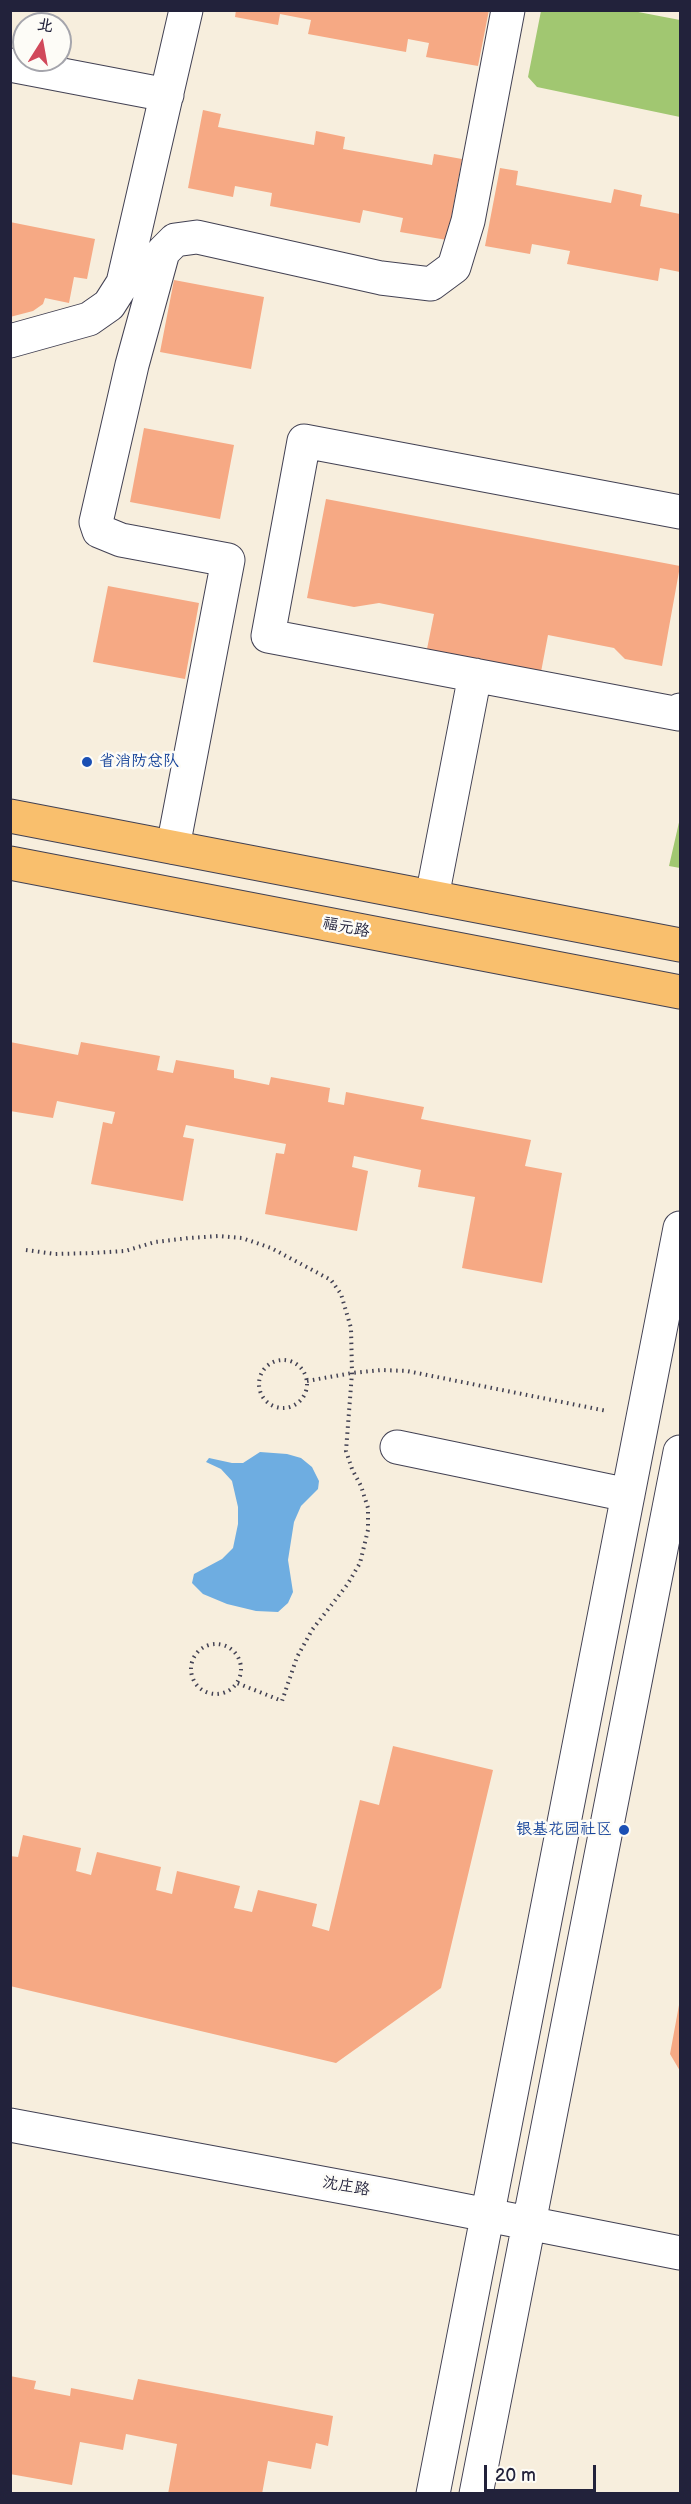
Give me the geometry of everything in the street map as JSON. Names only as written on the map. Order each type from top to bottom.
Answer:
[{"type":"main road","points":[[10,816],[681,945]]},
{"type":"main road","name":"福元路","points":[[10,863],[681,992]]},
{"type":"street","points":[[10,341],[89,319],[110,305],[123,283],[186,10]]},
{"type":"street","points":[[173,847],[228,560],[121,540],[99,531],[96,522],[132,364],[163,252],[175,240],[197,237],[381,278],[431,284],[454,267],[468,221],[508,10]]},
{"type":"street","points":[[10,65],[166,95]]},
{"type":"street","points":[[681,512],[304,441],[268,636],[680,714],[681,710]]},
{"type":"street","points":[[432,897],[475,675]]},
{"type":"street","points":[[433,2493],[681,1228]]},
{"type":"street","points":[[397,1447],[628,1495]]},
{"type":"street","points":[[477,2493],[681,1452]]},
{"type":"street","name":"沈庄路","points":[[10,2125],[681,2253]]},
{"type":"path","points":[[26,1250],[55,1254],[93,1253],[125,1251],[166,1241],[219,1236],[242,1238],[271,1248],[331,1280],[341,1294],[351,1328],[352,1373],[346,1451],[352,1469],[362,1486],[368,1508],[368,1530],[360,1563],[347,1585],[312,1630],[297,1657],[282,1701],[237,1683]]},
{"type":"path","points":[[285,1359],[294,1362],[302,1369],[307,1381],[303,1397],[294,1406],[282,1408],[270,1405],[261,1397],[258,1384],[266,1365],[285,1359]]},
{"type":"path","points":[[307,1381],[381,1370],[421,1374],[643,1418]]},
{"type":"path","points":[[207,1645],[228,1646],[236,1653],[240,1661],[242,1671],[237,1683],[228,1691],[216,1694],[204,1691],[195,1682],[191,1671],[193,1659],[198,1650],[207,1645]]},
{"type":"green space","points":[[541,11],[633,11],[680,20],[680,117],[537,87],[528,77]]},
{"type":"green space","points":[[680,818],[680,868],[669,866]]},
{"type":"water","points":[[260,1452],[287,1454],[301,1458],[312,1467],[319,1481],[318,1489],[301,1506],[294,1522],[288,1560],[293,1592],[288,1603],[278,1612],[256,1611],[227,1604],[203,1594],[192,1583],[194,1574],[222,1559],[233,1548],[238,1524],[238,1507],[232,1481],[221,1469],[206,1462],[209,1458],[243,1463]]},
{"type":"building","points":[[236,10],[489,10],[478,66],[426,57],[429,43],[408,39],[406,52],[308,34],[311,20],[280,14],[278,25],[235,17]]},
{"type":"building","points":[[203,110],[221,114],[218,127],[314,145],[316,131],[345,137],[343,149],[432,165],[434,154],[462,159],[447,240],[400,232],[403,218],[363,210],[360,223],[270,206],[272,193],[235,186],[233,197],[188,188]]},
{"type":"building","points":[[500,168],[518,171],[516,185],[611,203],[614,189],[642,195],[640,206],[680,214],[680,272],[660,268],[658,281],[567,264],[570,251],[532,244],[530,254],[485,246]]},
{"type":"building","points":[[10,222],[95,239],[87,279],[74,277],[69,303],[45,298],[43,304],[33,311],[10,317]]},
{"type":"building","points":[[174,280],[264,297],[251,369],[160,352]]},
{"type":"building","points":[[144,428],[234,445],[220,519],[130,502]]},
{"type":"building","points":[[326,499],[680,566],[662,666],[625,659],[614,648],[548,635],[541,672],[427,649],[434,614],[379,603],[354,607],[307,598]]},
{"type":"building","points":[[108,586],[199,603],[185,679],[93,662]]},
{"type":"building","points":[[10,1042],[78,1055],[81,1042],[160,1056],[157,1070],[173,1073],[176,1060],[234,1070],[234,1078],[269,1085],[271,1077],[330,1088],[328,1102],[344,1105],[346,1092],[424,1107],[421,1119],[531,1140],[525,1166],[562,1173],[542,1283],[462,1268],[475,1197],[418,1187],[421,1170],[354,1156],[352,1167],[368,1171],[357,1231],[265,1214],[276,1153],[284,1154],[286,1144],[186,1125],[183,1137],[194,1139],[183,1201],[91,1184],[103,1122],[112,1124],[115,1112],[57,1101],[53,1118],[10,1111]]},
{"type":"building","points":[[393,1746],[493,1770],[441,1988],[336,2063],[10,1986],[10,1856],[18,1857],[23,1835],[81,1848],[76,1871],[91,1875],[97,1852],[161,1867],[156,1890],[172,1894],[177,1871],[240,1886],[234,1908],[252,1912],[258,1890],[317,1904],[312,1926],[329,1931],[360,1800],[379,1805]]},
{"type":"building","points":[[680,2005],[680,2071],[670,2054]]},
{"type":"building","points":[[10,2376],[36,2381],[34,2389],[70,2396],[71,2388],[133,2400],[138,2379],[333,2416],[328,2446],[316,2443],[311,2469],[268,2461],[262,2494],[168,2494],[177,2444],[126,2434],[123,2450],[80,2442],[72,2485],[10,2474]]},
{"type":"place","name":"省消防总队","points":[[87,762]]},
{"type":"place","name":"银基花园社区","points":[[624,1830]]}]
